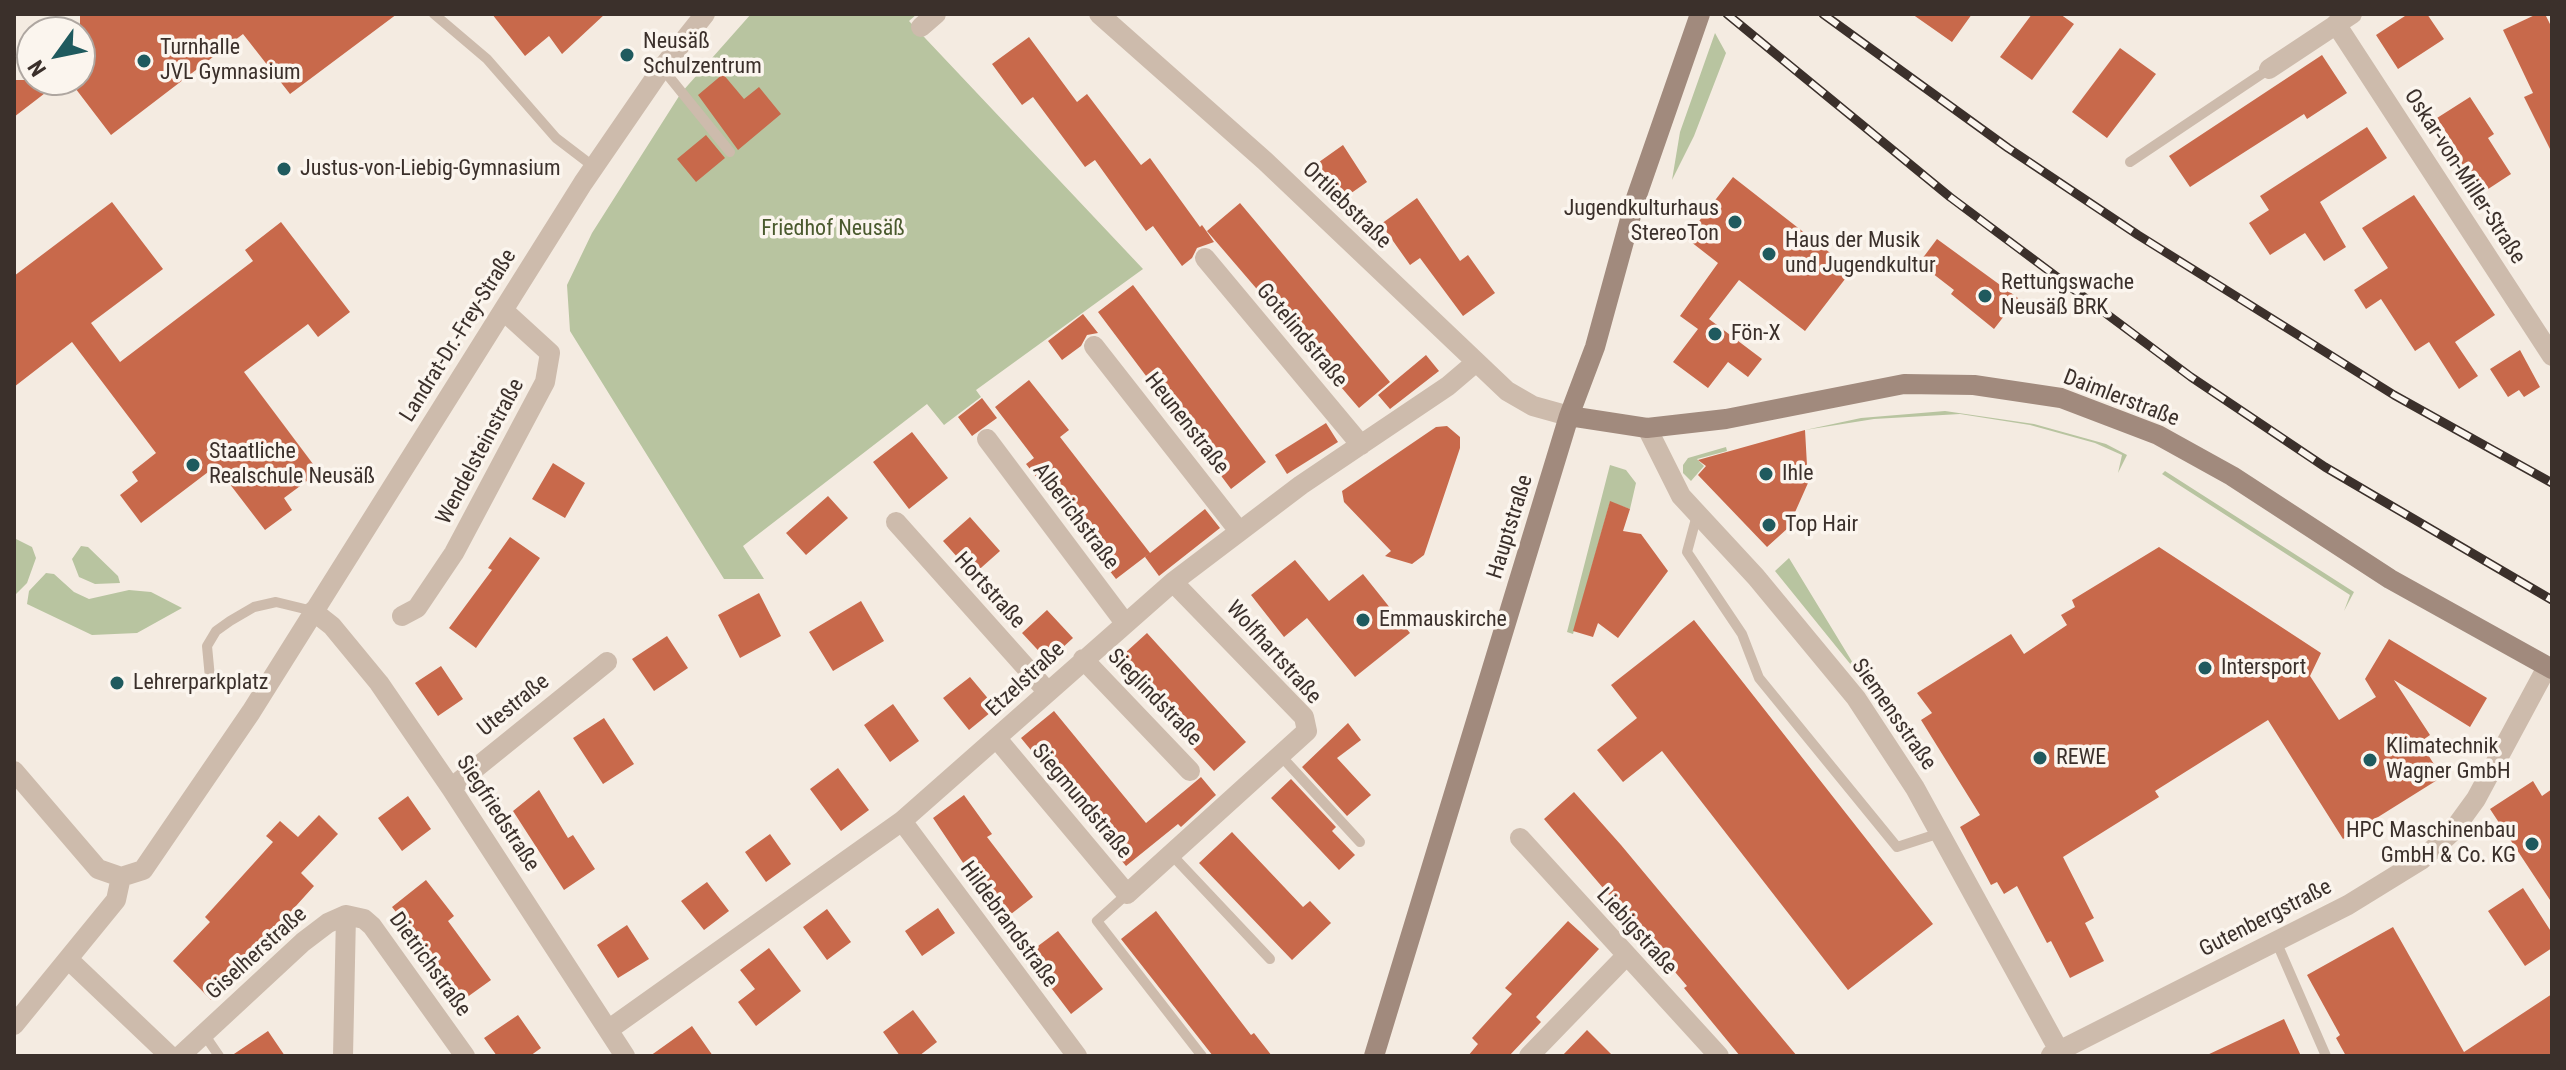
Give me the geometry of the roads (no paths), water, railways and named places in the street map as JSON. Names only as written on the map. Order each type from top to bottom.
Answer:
[{"type":"street","name":"Landrat-Dr.-Frey-Straße","points":[[121,877],[143,870],[251,712],[594,167],[662,68],[705,14]]},
{"type":"street","name":"Ortliebstraße","points":[[1099,14],[1265,161],[1507,391],[1533,406],[1569,416]]},
{"type":"street","name":"Hauptstraße","points":[[1374,1056],[1569,416],[1595,347],[1635,201],[1700,14]]},
{"type":"street","name":"Oskar-von-Miller-Straße","points":[[2269,69],[2344,19],[2552,356]]},
{"type":"street","name":"Gotelindstraße","points":[[1205,258],[1361,445]]},
{"type":"street","name":"Wendelsteinstraße","points":[[402,616],[417,608],[454,553],[545,382],[550,353],[504,311]]},
{"type":"street","name":"Heunenstraße","points":[[1094,346],[1239,531]]},
{"type":"street","name":"Etzelstraße","points":[[608,1030],[902,821],[998,740],[1047,691],[1173,582],[1239,531],[1475,363]]},
{"type":"street","name":"Daimlerstraße","points":[[1569,416],[1647,428],[1726,419],[1904,384],[1974,385],[2061,398],[2158,435],[2220,469],[2390,579],[2550,668]]},
{"type":"street","name":"Siemensstraße","points":[[1647,428],[1681,496],[1756,577],[1856,698],[1940,833],[2057,1054]]},
{"type":"street","name":"Alberichstraße","points":[[987,439],[1125,623]]},
{"type":"street","name":"Hortstraße","points":[[896,522],[1047,691]]},
{"type":"street","name":"Wolfhartstraße","points":[[1127,894],[1307,731],[1304,717],[1173,582]]},
{"type":"street","name":"Siegfriedstraße","points":[[313,611],[332,626],[379,683],[625,1056]]},
{"type":"street","name":"Sieglindstraße","points":[[1083,659],[1190,771]]},
{"type":"street","name":"Utestraße","points":[[451,788],[607,662]]},
{"type":"street","name":"Gutenbergstraße","points":[[2057,1054],[2391,880],[2452,832],[2476,799],[2550,668]]},
{"type":"street","name":"Siegmundstraße","points":[[998,740],[1127,894]]},
{"type":"street","points":[[14,771],[98,869],[121,877],[116,900],[14,1025]]},
{"type":"street","name":"Hildebrandstraße","points":[[902,821],[1077,1056]]},
{"type":"street","name":"Liebigstraße","points":[[1520,838],[1625,957],[1719,1056]]},
{"type":"street","points":[[343,1056],[346,915]]},
{"type":"street","name":"Giselherstraße","points":[[180,1056],[303,942],[328,923],[346,915]]},
{"type":"street","name":"Dietrichstraße","points":[[346,915],[364,919],[372,926],[465,1056]]},
{"type":"street","points":[[1529,1056],[1625,957]]},
{"type":"street","points":[[69,960],[170,1056]]},
{"type":"lane","points":[[434,14],[487,59],[556,138],[594,167]]},
{"type":"lane","points":[[662,68],[730,152]]},
{"type":"lane","name":"Oskar-von-Miller-Straße","points":[[2130,162],[2269,69]]},
{"type":"lane","points":[[1697,515],[1687,552],[1742,634],[1759,678],[1897,847],[1940,833]]},
{"type":"lane","points":[[210,678],[207,646],[216,631],[230,621],[254,607],[276,602],[313,611]]},
{"type":"lane","points":[[1280,755],[1360,842]]},
{"type":"lane","points":[[1170,853],[1270,959]]},
{"type":"lane","name":"Wolfhartstraße","points":[[1127,894],[1097,921],[1202,1056]]},
{"type":"lane","points":[[2276,941],[2326,1056]]},
{"type":"lane","name":"Giselherstraße","points":[[204,1034],[219,1056]]},
{"type":"railway","points":[[1727,14],[1950,197],[2191,377],[2325,467],[2552,600]]},
{"type":"railway","points":[[1823,14],[2008,148],[2138,235],[2394,395],[2552,483]]},
{"type":"place","name":"Neusäß Schulzentrum","points":[[627,55]]},
{"type":"place","name":"Turnhalle JVL Gymnasium","points":[[144,61]]},
{"type":"place","name":"Justus-von-Liebig-Gymnasium","points":[[284,169]]},
{"type":"place","name":"Jugendkulturhaus StereoTon","points":[[1735,222]]},
{"type":"place","name":"Haus der Musik und Jugendkultur","points":[[1769,254]]},
{"type":"place","name":"Rettungswache Neusäß BRK","points":[[1985,296]]},
{"type":"place","name":"Fön-X","points":[[1715,334]]},
{"type":"place","name":"Staatliche Realschule Neusäß","points":[[193,465]]},
{"type":"place","name":"Ihle","points":[[1766,474]]},
{"type":"place","name":"Top Hair","points":[[1769,525]]},
{"type":"place","name":"Emmauskirche","points":[[1363,620]]},
{"type":"place","name":"Intersport","points":[[2205,668]]},
{"type":"place","name":"Lehrerparkplatz","points":[[117,683]]},
{"type":"place","name":"REWE","points":[[2040,758]]},
{"type":"place","name":"Klimatechnik Wagner GmbH","points":[[2370,760]]},
{"type":"place","name":"HPC Maschinenbau GmbH & Co. KG","points":[[2532,844]]},
{"type":"park label","name":"Friedhof Neusäß","points":[[833,229]]}]
